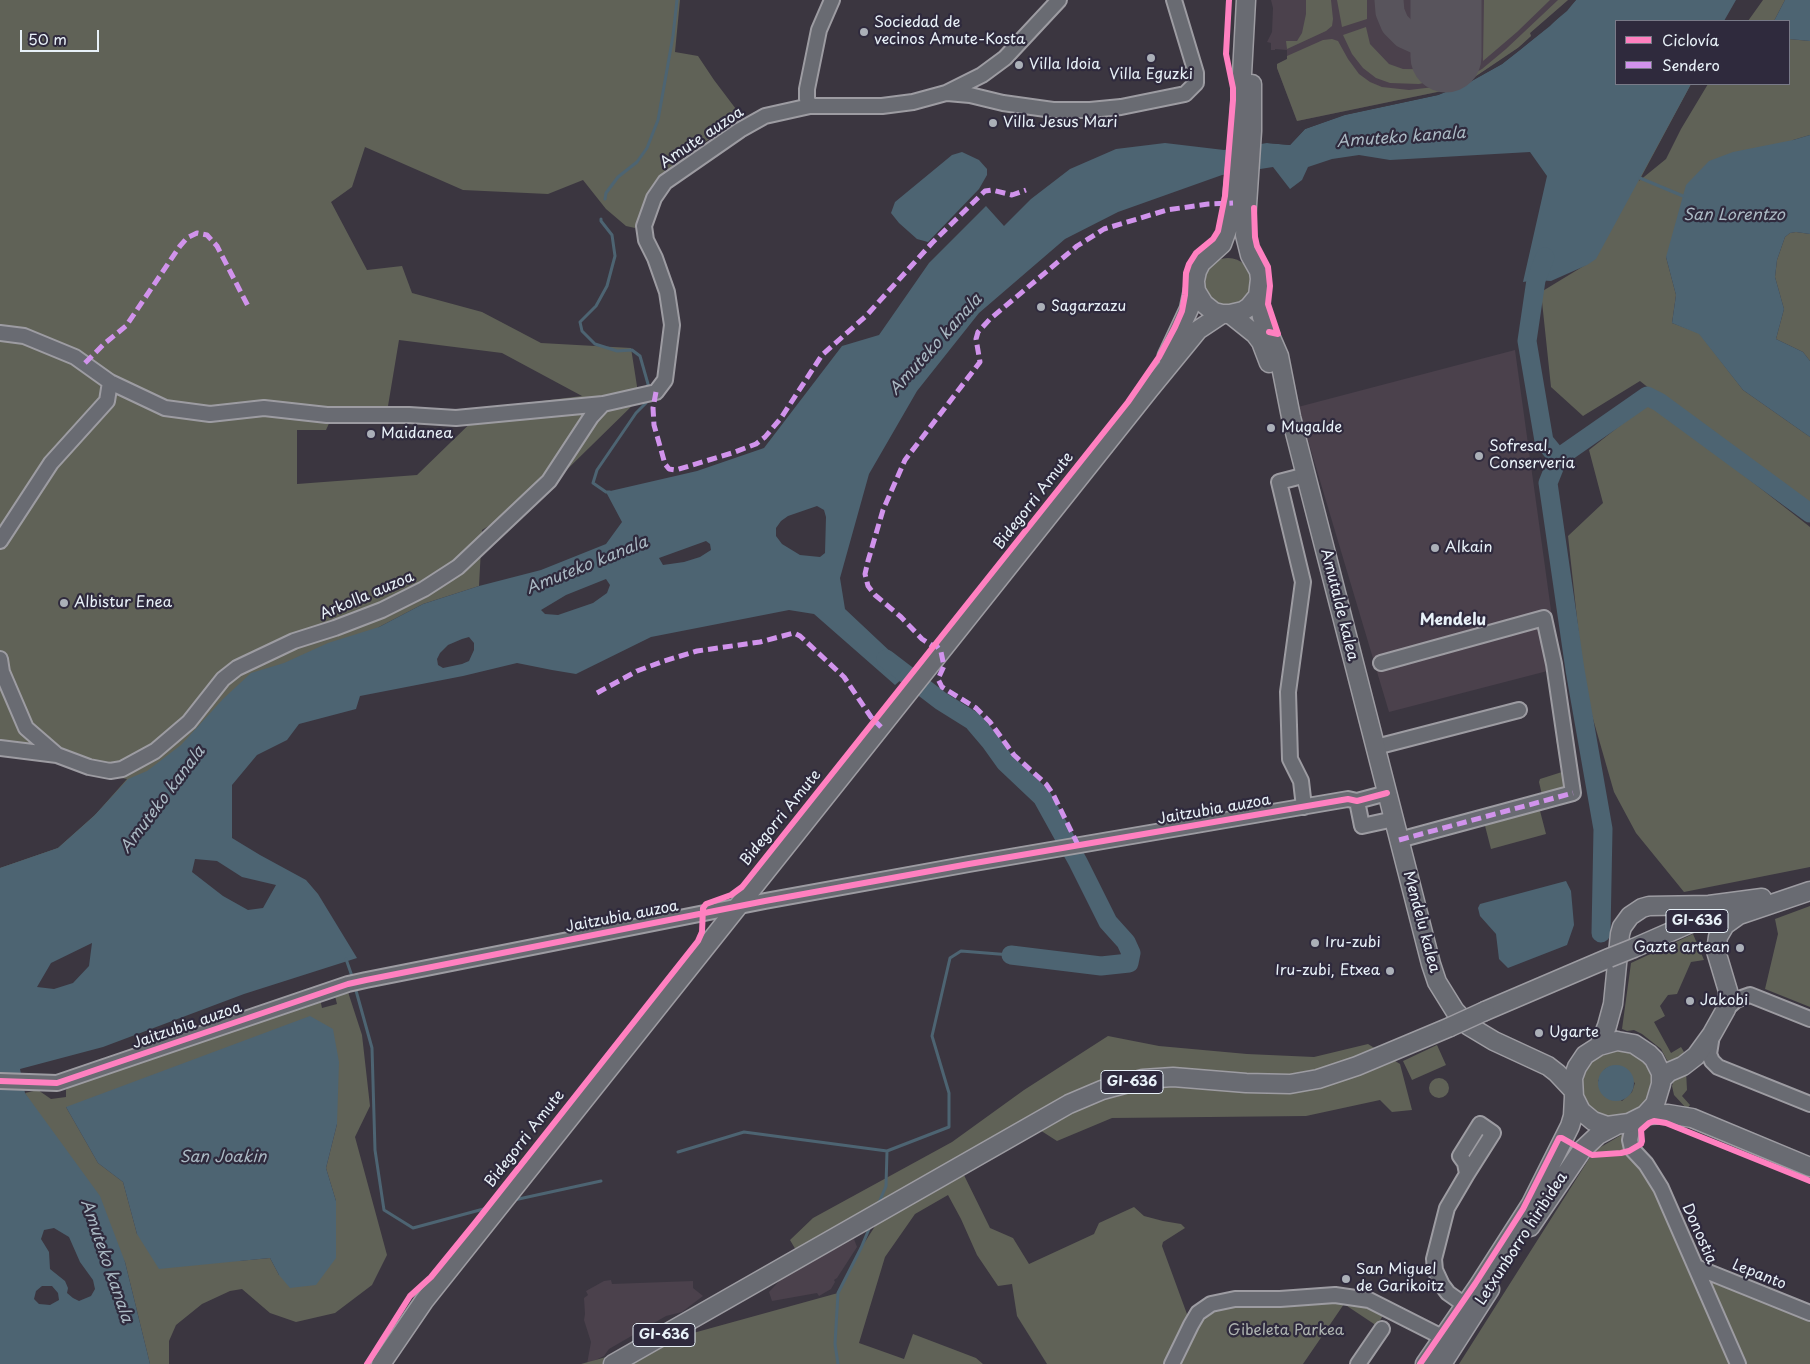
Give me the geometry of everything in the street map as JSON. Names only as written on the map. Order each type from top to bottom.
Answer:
[{"type":"main road","points":[[1245,130],[1246,0]]},
{"type":"main road","points":[[1195,281],[1196,291],[1204,304],[1214,312],[1236,313],[1249,307],[1258,296],[1260,278],[1250,254],[1245,234],[1240,198],[1255,0]]},
{"type":"main road","points":[[1150,390],[1184,322],[1189,309],[1197,271],[1202,263],[1222,244],[1240,198]]},
{"type":"main road","points":[[1213,253],[1226,250],[1236,251],[1254,263]]},
{"type":"main road","name":"Amutalde kalea","points":[[1258,296],[1262,318],[1279,356],[1291,416],[1387,793]]},
{"type":"main road","points":[[381,1364],[424,1301],[1198,330],[1226,314]]},
{"type":"main road","name":"Amutalde kalea","points":[[1226,314],[1248,327],[1260,342],[1291,416]]},
{"type":"main road","name":"Mendelu kalea","points":[[1387,793],[1431,964],[1437,982],[1447,1000],[1474,1029],[1557,1073],[1574,1093]]},
{"type":"main road","points":[[1661,1082],[1669,1072],[1683,1066],[1696,1056],[1712,1034],[1726,1009],[1728,991],[1716,951],[1718,937],[1722,930],[1729,921],[1740,915],[1810,889]]},
{"type":"main road","name":"GI-636","points":[[613,1364],[1062,1108],[1102,1090],[1143,1079],[1174,1077],[1290,1084],[1318,1080],[1357,1066],[1691,923],[1762,898],[1810,889]]},
{"type":"main road","points":[[1599,1046],[1613,1004],[1620,934],[1625,921],[1630,916],[1649,906],[1709,905],[1762,898]]},
{"type":"main road","points":[[1639,1118],[1655,1104],[1661,1082],[1661,1073],[1654,1059],[1644,1049],[1626,1042],[1617,1041],[1599,1046],[1585,1055],[1574,1073],[1574,1093],[1582,1111],[1600,1124],[1615,1126],[1639,1118],[1668,1114],[1692,1118],[1810,1167]]},
{"type":"main road","name":"Mendelu kalea","points":[[1537,1061],[1559,1064],[1580,1062]]},
{"type":"main road","points":[[1661,1082],[1675,1103],[1692,1118]]},
{"type":"main road","name":"Letxunborro hiribidea","points":[[1425,1364],[1531,1204],[1570,1126],[1573,1116],[1574,1093]]},
{"type":"main road","name":"Letxunborro hiribidea","points":[[1442,1364],[1582,1150],[1598,1135],[1615,1126]]},
{"type":"street","points":[[810,106],[807,99],[808,89],[819,30],[832,0]]},
{"type":"street","name":"Amute auzoa","points":[[603,404],[656,392],[665,380],[672,325],[667,292],[655,258],[646,240],[644,226],[654,198],[665,182],[740,130],[765,116],[810,106],[882,106],[912,102],[946,93],[982,75],[1005,58],[1059,0]]},
{"type":"street","name":"Amute auzoa","points":[[946,93],[970,95],[1003,103],[1053,110],[1090,110],[1121,107],[1185,94],[1196,83],[1196,72],[1174,0]]},
{"type":"street","points":[[982,75],[977,84],[979,93],[985,99]]},
{"type":"street","points":[[0,333],[24,336],[75,356],[110,382],[165,408],[210,414],[264,408],[328,415],[409,415],[456,418],[603,404]]},
{"type":"street","points":[[0,541],[52,463],[107,401],[110,382]]},
{"type":"street","name":"Arkolla auzoa","points":[[57,754],[89,767],[110,771],[122,769],[155,750],[172,737],[189,722],[223,679],[237,668],[294,641],[382,610],[424,589],[458,567],[549,480],[591,416],[603,404]]},
{"type":"street","points":[[1304,807],[1300,781],[1290,759],[1288,692],[1303,582],[1279,482],[1306,475]]},
{"type":"street","points":[[1381,663],[1544,618],[1554,664],[1573,793],[1399,840]]},
{"type":"street","points":[[0,659],[2,672],[26,728],[57,754]]},
{"type":"street","points":[[1376,747],[1519,710]]},
{"type":"street","points":[[0,748],[57,754]]},
{"type":"street","name":"Jaitzubia auzoa","points":[[0,1081],[33,1083],[66,1080],[348,984],[366,980],[738,906],[1348,799],[1357,801],[1387,793]]},
{"type":"street","points":[[1357,801],[1362,826],[1394,819]]},
{"type":"street","points":[[1726,1009],[1736,1000],[1750,995],[1810,1019]]},
{"type":"street","points":[[1712,1034],[1709,1054],[1715,1064],[1810,1104]]},
{"type":"street","name":"Donostia","points":[[1639,1118],[1630,1140],[1632,1149],[1646,1164],[1661,1188],[1738,1364]]},
{"type":"street","points":[[1465,1305],[1448,1293],[1442,1285],[1435,1270],[1434,1259],[1446,1208],[1467,1174]]},
{"type":"street","name":"Lepanto","points":[[1696,1267],[1810,1313]]},
{"type":"street","points":[[1172,1364],[1198,1313],[1211,1304],[1235,1299],[1335,1296],[1369,1300],[1442,1338]]},
{"type":"street","points":[[1358,1364],[1382,1329]]},
{"type":"shaded area","points":[[1271,0],[1568,0],[1530,33],[1531,36],[1518,48],[1493,67],[1442,91],[1297,121],[1277,68],[1277,64],[1287,59],[1287,50],[1271,50],[1271,43],[1267,42],[1272,32],[1273,8]]},
{"type":"shaded area","points":[[1515,350],[1559,668],[1389,712],[1298,407]]},
{"type":"shaded area","points":[[854,1239],[857,1247],[834,1280],[835,1282],[831,1289],[819,1296],[817,1293],[772,1301],[769,1292],[783,1277]]},
{"type":"shaded area","points":[[611,1280],[612,1284],[693,1281],[693,1288],[703,1296],[682,1312],[666,1316],[609,1349],[604,1356],[587,1364],[591,1342],[584,1320],[584,1298],[588,1295],[586,1291],[604,1281]]},
{"type":"green space","points":[[0,0],[680,0],[675,52],[698,56],[742,117],[677,161],[666,175],[641,222],[635,228],[626,226],[606,209],[583,180],[548,194],[463,190],[365,147],[352,187],[331,202],[367,270],[402,266],[412,293],[482,312],[541,343],[631,348],[639,399],[543,493],[482,530],[479,586],[423,604],[379,627],[0,1007],[0,868],[58,848],[96,814],[127,779],[99,774],[0,746]],"holes":[[[399,340],[502,353],[582,396],[486,408],[417,475],[297,484],[297,430],[326,430],[336,408],[387,412]]]},
{"type":"green space","points":[[1306,0],[1331,0],[1332,26],[1326,31],[1287,49],[1286,41],[1297,41],[1302,33],[1306,14]]},
{"type":"green space","points":[[1337,0],[1367,0],[1367,19],[1342,27]]},
{"type":"green space","points":[[1484,0],[1550,0],[1483,61]]},
{"type":"green space","points":[[1558,0],[1568,0],[1530,33],[1531,36],[1518,48],[1475,77],[1442,91],[1297,121],[1277,68],[1277,64],[1287,59],[1287,56],[1323,40],[1332,39],[1338,41],[1359,74],[1370,82],[1382,87],[1409,90],[1434,87],[1464,79],[1482,69]]},
{"type":"green space","points":[[1763,0],[1785,0],[1775,20],[1749,20]]},
{"type":"green space","points":[[1366,27],[1370,44],[1389,64],[1403,69],[1465,70],[1419,84],[1390,83],[1376,78],[1363,68],[1352,54],[1343,35]]},
{"type":"green space","points":[[1790,39],[1810,41],[1810,135],[1793,140],[1666,257],[1676,295],[1672,323],[1699,333],[1743,390],[1810,437],[1810,517],[1640,381],[1583,416],[1551,387],[1541,292],[1587,264],[1573,225],[1690,85],[1639,181],[1666,159],[1681,129],[1707,85],[1790,85]]},
{"type":"green space","points":[[1790,233],[1810,234],[1810,361],[1803,352],[1776,339],[1784,309],[1775,277],[1777,260],[1785,237]]},
{"type":"green space","points":[[1228,258],[1237,260],[1245,265],[1250,273],[1252,282],[1250,291],[1245,299],[1237,304],[1228,306],[1219,304],[1211,299],[1206,291],[1204,282],[1206,273],[1211,265],[1219,260]]},
{"type":"green space","points":[[1650,402],[1810,527],[1810,867],[1684,892],[1636,833],[1614,792],[1585,691],[1568,536],[1603,503],[1589,450]]},
{"type":"green space","points":[[1562,737],[1568,787],[1542,795],[1540,779],[1562,772],[1556,739]]},
{"type":"green space","points":[[1539,807],[1546,834],[1491,849],[1484,822]]},
{"type":"green space","points":[[1810,906],[1810,1007],[1765,989],[1778,934],[1775,919]]},
{"type":"green space","points":[[1693,934],[1704,960],[1691,962],[1677,994],[1668,995],[1660,1006],[1665,1016],[1654,1022],[1671,1053],[1681,1047],[1684,1052],[1679,1059],[1669,1064],[1661,1049],[1642,1034],[1634,1030],[1627,1031],[1622,1029],[1631,963]]},
{"type":"green space","points":[[348,992],[362,1035],[370,1106],[355,1137],[387,1255],[372,1285],[335,1313],[296,1322],[270,1313],[242,1289],[230,1291],[202,1304],[176,1325],[169,1341],[169,1364],[150,1364],[125,1262],[25,1093],[38,1090],[51,1099],[66,1097],[66,1090],[70,1085],[320,999],[322,1008],[337,1004],[335,996]],"holes":[[[66,1107],[337,1124],[326,1168],[336,1201],[279,1275],[270,1258],[238,1261],[137,1234],[123,1182],[98,1163]]]},
{"type":"green space","name":"Gibeleta Parkea","points":[[1108,1036],[1159,1046],[1247,1054],[1314,1057],[1368,1044],[1400,1064],[1412,1110],[1392,1112],[1380,1100],[1306,1116],[1112,1118],[1057,1141],[1032,1125],[960,1167],[990,1228],[1013,1238],[1029,1264],[1094,1234],[1099,1223],[1134,1207],[1144,1216],[1181,1224],[1185,1228],[1163,1242],[1162,1246],[1191,1325],[1211,1304],[1312,1297],[1387,1308],[1377,1326],[1344,1304],[1303,1364],[1047,1364],[1017,1316],[1012,1284],[998,1286],[977,1255],[948,1195],[915,1214],[885,1257],[859,1343],[904,1359],[913,1334],[976,1358],[983,1364],[581,1364],[838,1293],[861,1248],[886,1209],[800,1257],[790,1240],[813,1218],[952,1142],[1024,1090]]},
{"type":"green space","points":[[1437,1045],[1446,1065],[1412,1080],[1403,1061]]},
{"type":"green space","points":[[1618,1049],[1631,1051],[1648,1064],[1654,1081],[1648,1099],[1640,1109],[1626,1116],[1609,1118],[1597,1114],[1588,1106],[1582,1094],[1582,1075],[1591,1061],[1602,1053]],"holes":[[[1611,1066],[1635,1083],[1632,1092],[1622,1101],[1598,1081],[1605,1069]]]},
{"type":"green space","points":[[1686,1071],[1687,1090],[1682,1096],[1690,1105],[1687,1109],[1674,1095],[1672,1086],[1674,1080]]},
{"type":"green space","points":[[1435,1078],[1443,1078],[1449,1084],[1449,1092],[1443,1098],[1435,1098],[1429,1092],[1429,1084]]},
{"type":"green space","points":[[1628,1131],[1639,1146],[1735,1364],[1459,1364],[1594,1151]]},
{"type":"green space","points":[[1696,1267],[1810,1313],[1810,1364],[1738,1364]]},
{"type":"water","name":"Amuteko kanala","points":[[1576,0],[1736,0],[1725,20],[1615,20],[1615,85],[1690,85],[1596,259],[1551,281],[1536,280],[1523,282],[1547,176],[1530,152],[1390,160],[1359,155],[1332,159],[1308,167],[1302,180],[1290,189],[1273,167],[1222,175],[1118,212],[1065,239],[979,313],[917,391],[869,474],[840,578],[845,609],[911,671],[895,685],[814,614],[789,610],[651,637],[576,674],[517,663],[463,676],[360,696],[356,709],[299,724],[287,740],[257,755],[232,785],[232,838],[306,880],[318,894],[357,958],[244,994],[103,1047],[20,1069],[25,1093],[100,1196],[125,1262],[150,1364],[0,1364],[0,868],[58,848],[94,816],[128,779],[147,771],[181,745],[223,699],[251,673],[284,663],[328,643],[379,627],[423,604],[479,586],[541,570],[606,544],[622,522],[606,492],[697,471],[764,448],[842,346],[879,335],[929,263],[986,206],[1004,226],[1031,199],[1070,169],[1116,149],[1165,143],[1224,150],[1267,143],[1290,145],[1305,129],[1344,115],[1438,95],[1468,83],[1502,64],[1550,26]],"holes":[[[817,506],[824,510],[826,517],[825,553],[820,557],[800,555],[782,544],[776,536],[776,528],[788,516]],[[706,541],[710,544],[711,550],[700,557],[684,562],[663,565],[659,558]],[[606,579],[610,585],[607,593],[593,603],[558,615],[545,614],[541,610],[566,595]],[[469,637],[474,643],[474,650],[469,661],[443,668],[438,665],[437,659],[440,653],[448,645]],[[195,859],[217,861],[242,877],[276,885],[263,908],[248,910],[223,896],[192,872]],[[92,943],[89,966],[73,983],[54,989],[37,987],[51,963]],[[54,1228],[69,1237],[80,1262],[93,1280],[95,1289],[91,1296],[79,1301],[67,1293],[68,1288],[65,1281],[50,1269],[49,1252],[41,1239],[44,1230]],[[42,1286],[52,1286],[58,1293],[59,1300],[50,1305],[39,1304],[34,1299],[36,1291]]]},
{"type":"water","points":[[1785,0],[1810,0],[1810,41],[1790,39],[1790,20],[1775,20]]},
{"type":"water","name":"San Lorentzo","points":[[1810,135],[1810,234],[1796,232],[1790,233],[1785,237],[1777,260],[1775,277],[1784,309],[1776,339],[1803,352],[1810,361],[1810,437],[1743,390],[1699,334],[1672,323],[1676,295],[1666,257],[1686,185],[1709,161],[1733,152]]},
{"type":"water","points":[[962,152],[979,160],[987,169],[987,175],[979,189],[928,242],[917,239],[891,213],[895,202],[952,155]]},
{"type":"water","points":[[1566,881],[1571,891],[1574,925],[1567,945],[1508,968],[1499,959],[1496,934],[1480,916],[1478,908],[1480,904]]},
{"type":"water","name":"San Joakin","points":[[310,1016],[333,1029],[339,1062],[337,1124],[326,1168],[336,1201],[336,1258],[316,1285],[290,1288],[279,1275],[270,1258],[159,1269],[137,1234],[123,1182],[98,1163],[66,1107]]},
{"type":"water","points":[[1616,1065],[1623,1066],[1629,1070],[1633,1076],[1633,1090],[1629,1096],[1623,1100],[1616,1101],[1609,1100],[1603,1096],[1599,1090],[1598,1083],[1599,1076],[1603,1070],[1609,1066]]},
{"type":"pier","points":[[1572,0],[1576,0],[1567,11],[1520,50],[1502,64],[1468,83],[1438,95],[1345,115],[1305,129],[1290,145],[1267,143],[1267,141],[1289,142],[1304,126],[1344,113],[1437,93],[1475,77],[1518,48],[1548,24]]},
{"type":"waterway","points":[[605,199],[606,193],[618,177],[637,162],[647,148],[658,120],[673,36],[677,0]]},
{"type":"waterway","points":[[1640,178],[1683,196]]},
{"type":"waterway","points":[[601,219],[612,235],[615,256],[607,286],[596,306],[580,322],[582,331],[595,344],[617,351],[632,350],[640,356],[648,384],[647,390]]},
{"type":"waterway","points":[[1545,257],[1536,280],[1527,341],[1544,441],[1558,458],[1548,483],[1575,670],[1603,829],[1601,933]]},
{"type":"waterway","points":[[1558,458],[1647,396],[1659,402],[1810,513]]},
{"type":"waterway","points":[[610,492],[606,492],[593,483],[597,470],[636,413],[646,403],[646,398]]},
{"type":"waterway","points":[[886,659],[941,701],[973,721],[1005,762],[1042,797],[1108,922],[1126,942],[1131,953],[1129,963],[1101,966],[1011,955]]},
{"type":"waterway","points":[[878,1205],[886,1186],[887,1151],[949,1127],[949,1093],[932,1036],[950,958],[961,951],[1011,955]]},
{"type":"waterway","points":[[346,959],[353,979]]},
{"type":"waterway","points":[[355,987],[372,1048],[375,1150],[384,1210],[413,1228],[491,1207]]},
{"type":"waterway","points":[[678,1152],[744,1132],[887,1151]]},
{"type":"waterway","points":[[514,1200],[601,1181]]},
{"type":"waterway","points":[[838,1364],[835,1344],[838,1293],[869,1229]]},
{"type":"taxiway","points":[[1389,0],[1390,12],[1395,24],[1405,34],[1416,39],[1426,40],[1437,39],[1446,34]]},
{"type":"runway","points":[[1446,0],[1446,57]]},
{"type":"marked path","points":[[656,392],[653,408],[654,425],[665,464],[669,469],[676,470],[756,444],[765,437],[781,418],[822,355],[866,316],[932,243],[985,191],[992,190],[1012,195],[1026,190]]},
{"type":"marked path","points":[[1078,845],[1053,794],[1046,784],[1014,755],[990,722],[976,708],[942,687],[938,679],[944,666],[941,652],[936,645],[931,645],[922,639],[901,617],[875,595],[868,586],[865,574],[868,561],[883,510],[905,460],[980,362],[976,339],[978,332],[990,319],[1077,246],[1104,229],[1167,210],[1208,204],[1233,203]]},
{"type":"marked path","points":[[85,363],[126,326],[180,246],[187,238],[197,233],[207,235],[217,246],[249,308]]},
{"type":"marked path","points":[[597,693],[637,671],[664,661],[697,651],[760,642],[794,633],[800,636],[844,677],[871,717],[881,727]]},
{"type":"marked path","points":[[1399,840],[1573,793]]},
{"type":"cycle path","name":"Bidegorri Amute","points":[[367,1364],[410,1296],[431,1277],[475,1223],[698,941],[702,932],[703,908],[706,904],[731,895],[742,887],[1128,402],[1159,357],[1182,311],[1186,273],[1189,264],[1196,253],[1213,239],[1218,231],[1225,196],[1233,100],[1233,88],[1226,54],[1229,0]]},
{"type":"cycle path","points":[[1254,208],[1255,237],[1257,246],[1268,267],[1270,286],[1268,304],[1278,334],[1269,332]]},
{"type":"cycle path","points":[[0,1081],[57,1083],[348,984],[366,980],[765,901],[1348,799],[1357,801],[1387,793]]},
{"type":"cycle path","points":[[1420,1364],[1475,1284],[1523,1209],[1559,1138],[1592,1155],[1621,1153],[1641,1144],[1641,1130],[1649,1123],[1654,1121],[1666,1123],[1810,1181]]},
{"type":"place","name":"Sociedad de vecinos Amute-Kosta","points":[[864,32]]},
{"type":"place","name":"Villa Eguzki","points":[[1151,58]]},
{"type":"place","name":"Villa Idoia","points":[[1019,65]]},
{"type":"place","name":"Villa Jesus Mari","points":[[993,123]]},
{"type":"place","name":"Sagarzazu","points":[[1041,307]]},
{"type":"place","name":"Mugalde","points":[[1271,428]]},
{"type":"place","name":"Maidanea","points":[[371,434]]},
{"type":"place","name":"Sofresal, Conserveria","points":[[1479,456]]},
{"type":"place","name":"Alkain","points":[[1435,548]]},
{"type":"place","name":"Albistur Enea","points":[[64,603]]},
{"type":"place","name":"Iru-zubi","points":[[1315,943]]},
{"type":"place","name":"Gazte artean","points":[[1740,948]]},
{"type":"place","name":"Iru-zubi, Etxea","points":[[1390,971]]},
{"type":"place","name":"Jakobi","points":[[1690,1001]]},
{"type":"place","name":"Ugarte","points":[[1539,1033]]},
{"type":"place","name":"San Miguel de Garikoitz","points":[[1346,1279]]},
{"type":"district","name":"Mendelu","points":[[1453,621]]}]
